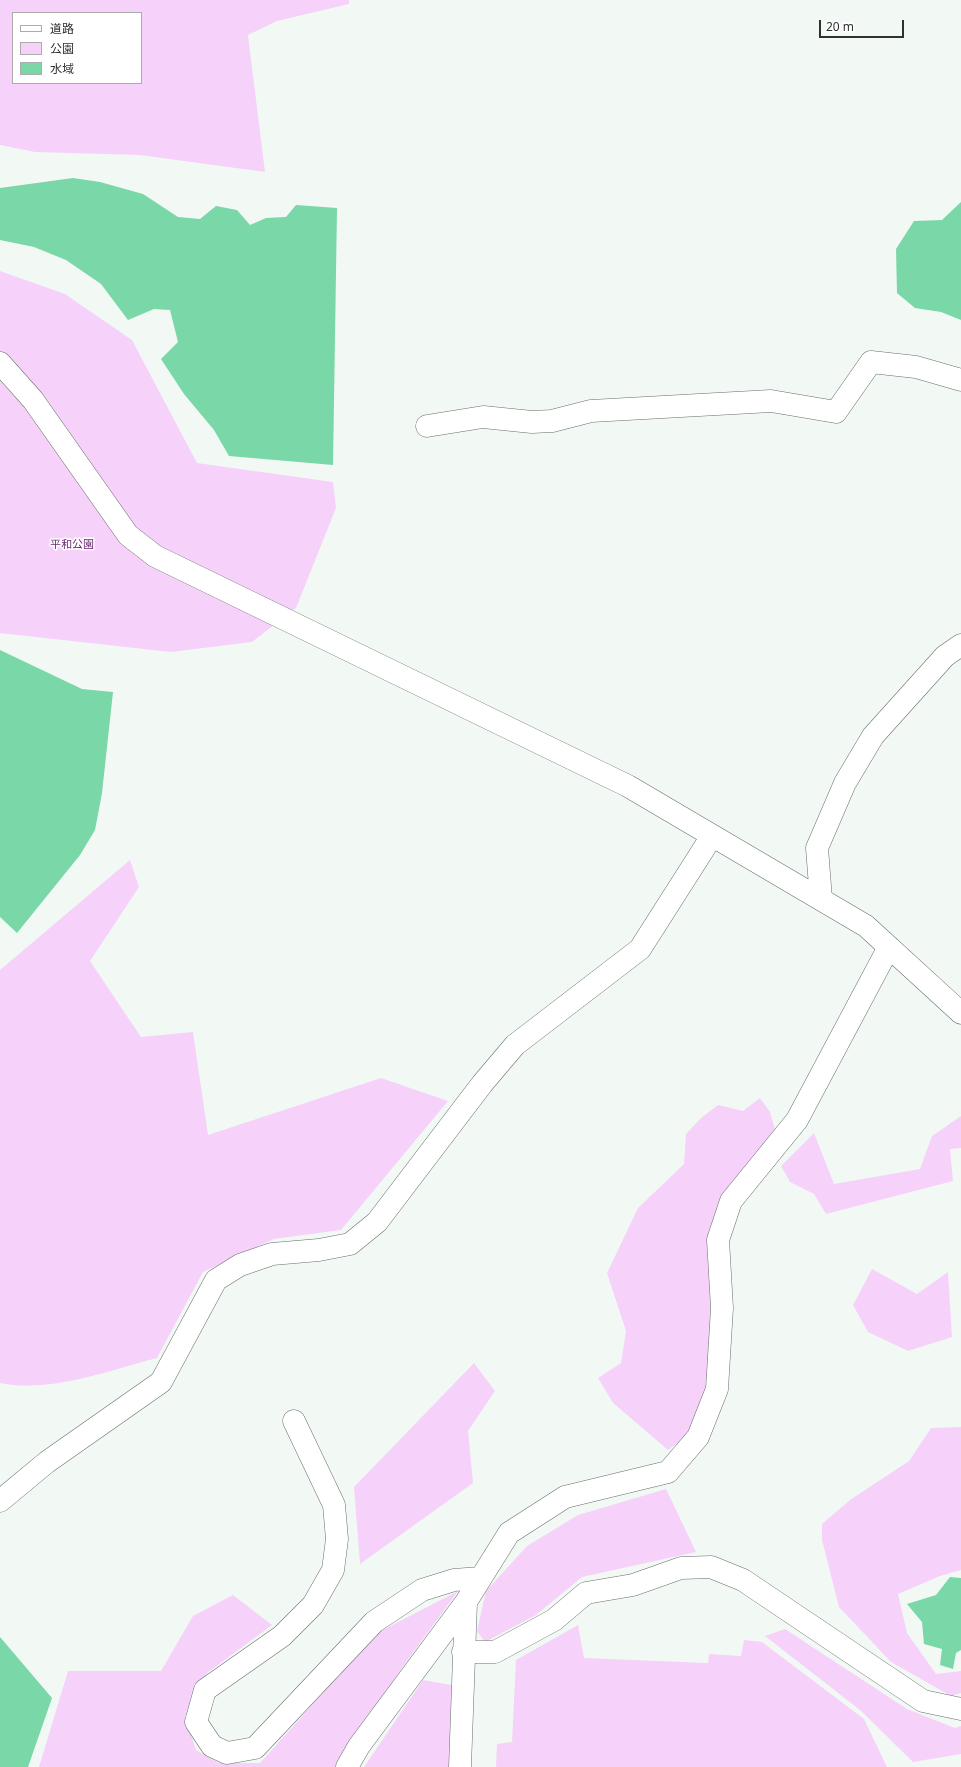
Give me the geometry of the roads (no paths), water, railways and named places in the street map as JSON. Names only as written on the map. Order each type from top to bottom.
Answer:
[{"type":"street","points":[[427,426],[483,417],[532,422],[552,421],[591,411],[771,401],[836,412],[871,362],[916,367],[961,380]]},
{"type":"street","points":[[0,363],[33,400],[128,535],[155,556],[628,786],[866,926],[961,1013]]},
{"type":"street","points":[[821,899],[817,848],[845,783],[872,736],[945,656],[961,645]]},
{"type":"street","points":[[0,1501],[46,1462],[161,1382],[216,1280],[240,1265],[272,1254],[319,1250],[350,1244],[377,1222],[482,1084],[515,1045],[640,949],[712,836]]},
{"type":"street","points":[[346,1767],[358,1746],[466,1602],[509,1533],[565,1497],[668,1472],[698,1437],[717,1389],[722,1308],[718,1240],[731,1201],[796,1120],[889,947]]},
{"type":"street","points":[[294,1421],[334,1505],[337,1539],[333,1570],[313,1605],[282,1636],[205,1690],[196,1722],[212,1746],[227,1753],[255,1748],[374,1622],[422,1590],[454,1580],[480,1578]]},
{"type":"street","points":[[463,1652],[495,1652],[554,1620],[586,1593],[633,1585],[681,1568],[711,1567],[743,1580],[923,1701],[961,1709]]},
{"type":"street","points":[[460,1767],[466,1602]]},
{"type":"water","points":[[73,178],[100,182],[143,194],[178,217],[200,219],[216,206],[237,210],[250,225],[266,218],[286,217],[296,205],[337,208],[333,465],[229,456],[214,430],[184,394],[161,359],[178,342],[170,310],[154,309],[128,320],[101,284],[66,260],[34,247],[0,240],[0,188]]},
{"type":"water","points":[[961,202],[961,320],[941,312],[915,308],[897,293],[896,249],[914,221],[942,220]]},
{"type":"water","points":[[0,650],[82,689],[113,692],[102,793],[95,830],[80,855],[17,933],[0,917]]},
{"type":"water","points":[[950,1577],[961,1578],[961,1650],[956,1653],[953,1669],[940,1665],[942,1649],[924,1644],[922,1622],[907,1604],[936,1595]]},
{"type":"water","points":[[0,1637],[52,1698],[28,1767],[0,1767]]},
{"type":"park label","name":"平和公園","points":[[72,545]]}]
